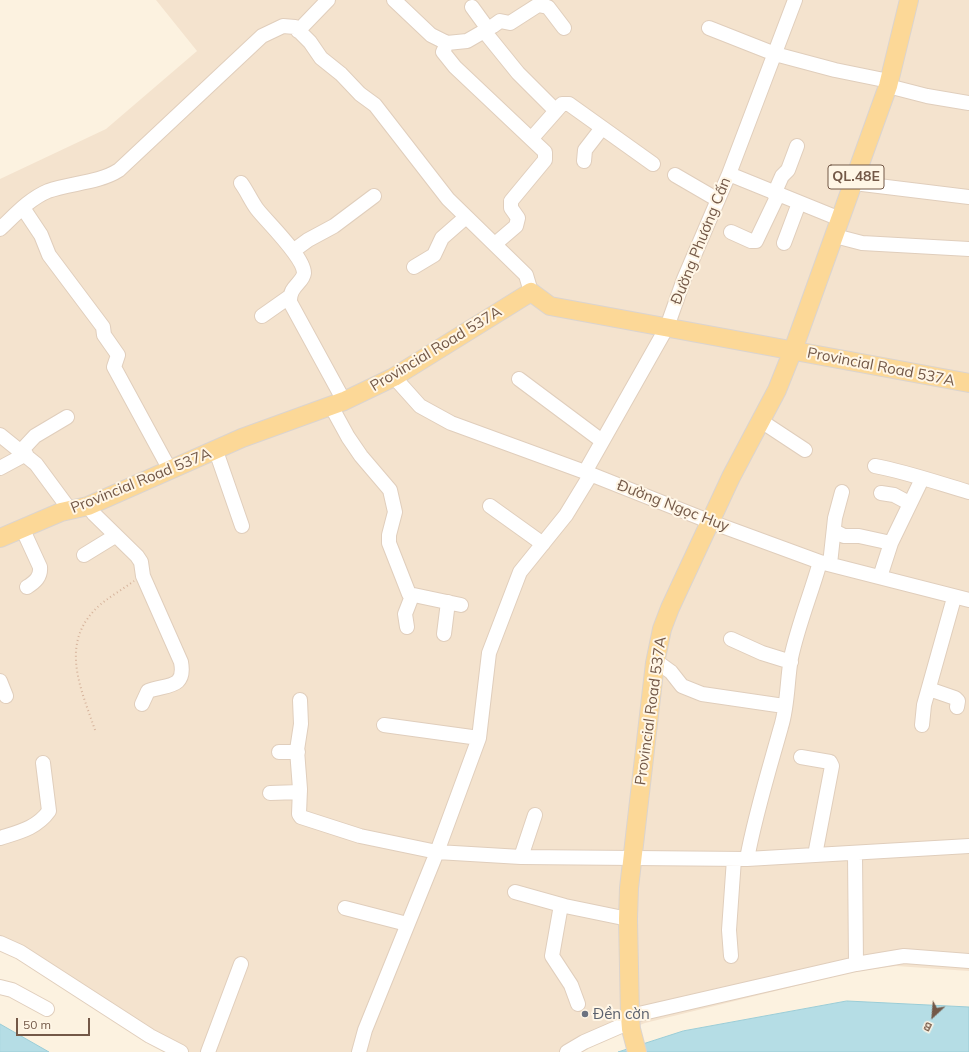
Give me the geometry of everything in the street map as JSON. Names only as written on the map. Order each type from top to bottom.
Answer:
[{"type":"main road","name":"QL.48E","points":[[793,350],[854,183],[888,83],[909,0]]},
{"type":"main road","name":"Provincial Road 537A","points":[[0,538],[23,530],[61,512],[88,506],[242,438],[338,403],[394,377],[531,292],[550,306],[969,383]]},
{"type":"main road","name":"Provincial Road 537A","points":[[637,1052],[630,1022],[628,919],[632,859],[655,663],[662,630],[670,608],[711,522],[777,390],[793,350]]},
{"type":"street","points":[[298,31],[328,0]]},
{"type":"street","points":[[394,0],[431,35],[447,43],[467,41],[500,20],[510,23],[513,22],[538,5],[540,2],[548,6],[564,28]]},
{"type":"street","name":"Đường Phương Cấn","points":[[359,1052],[365,1030],[437,852],[479,738],[489,653],[520,572],[566,515],[588,473],[602,441],[667,327],[684,279],[729,174],[795,0]]},
{"type":"street","points":[[472,7],[486,30],[518,74],[556,111]]},
{"type":"street","points":[[0,229],[36,197],[47,192],[114,173],[128,162],[262,36],[283,26],[290,26],[310,42],[321,58],[378,109],[448,199],[526,275],[531,292]]},
{"type":"street","points":[[709,28],[775,54],[888,83],[927,96],[969,103]]},
{"type":"street","points":[[447,43],[443,52],[455,67],[486,98],[546,152],[546,158],[511,201],[511,208],[518,218],[516,226],[495,244]]},
{"type":"street","points":[[532,138],[562,104],[569,104],[653,164]]},
{"type":"street","points":[[584,161],[585,150],[602,128]]},
{"type":"street","points":[[731,232],[750,241],[756,241],[782,176],[787,172],[797,146]]},
{"type":"street","points":[[729,174],[840,219]]},
{"type":"street","points":[[675,175],[718,200]]},
{"type":"street","points":[[241,183],[257,209],[293,251],[304,272],[302,278],[292,290],[290,302],[338,403],[348,437],[361,456],[390,490],[395,512],[389,534],[389,543],[404,585],[409,594],[412,596],[455,604],[444,634]]},
{"type":"street","points":[[854,183],[969,196]]},
{"type":"street","points":[[293,251],[308,240],[334,226],[374,196]]},
{"type":"street","points":[[784,243],[799,203]]},
{"type":"street","points":[[23,208],[41,235],[49,255],[103,328],[104,335],[118,355],[114,367],[170,470]]},
{"type":"street","points":[[414,267],[434,255],[442,238],[466,217]]},
{"type":"street","points":[[835,236],[862,243],[969,250]]},
{"type":"street","points":[[262,316],[290,297]]},
{"type":"street","name":"Đường Ngọc Huy","points":[[394,377],[420,406],[451,423],[588,473],[711,522],[825,563],[954,598],[969,600]]},
{"type":"street","points":[[519,379],[602,441]]},
{"type":"street","points":[[0,468],[24,453],[35,436],[67,418]]},
{"type":"street","points":[[761,421],[805,450]]},
{"type":"street","points":[[0,435],[24,453],[45,475],[70,510]]},
{"type":"street","points":[[216,450],[242,526]]},
{"type":"street","points":[[875,466],[902,471],[922,479],[969,492]]},
{"type":"street","points":[[880,577],[891,543],[909,503],[922,479]]},
{"type":"street","points":[[731,956],[729,930],[740,859],[760,805],[782,727],[784,706],[797,632],[825,563],[834,531],[842,492]]},
{"type":"street","points":[[881,493],[894,495],[909,503]]},
{"type":"street","points":[[88,506],[115,536],[131,549],[141,562],[143,576],[175,648],[183,672],[182,677],[175,683],[148,691],[142,704]]},
{"type":"street","points":[[490,506],[543,544]]},
{"type":"street","points":[[23,530],[40,567],[37,580],[27,586]]},
{"type":"street","points":[[834,531],[844,536],[859,536],[891,543]]},
{"type":"street","points":[[84,555],[115,536]]},
{"type":"street","points":[[407,628],[405,614],[412,596]]},
{"type":"street","points":[[922,725],[929,689],[954,598]]},
{"type":"street","points":[[731,639],[762,653],[791,662]]},
{"type":"street","points":[[655,663],[660,664],[671,672],[682,686],[702,694],[784,706]]},
{"type":"street","points":[[0,681],[6,696]]},
{"type":"street","points":[[929,689],[955,698],[958,701],[957,707]]},
{"type":"street","points":[[300,700],[301,724],[298,752],[300,792],[299,814],[301,817],[360,836],[437,852],[521,857],[632,859],[740,859],[855,854],[868,851],[969,846]]},
{"type":"street","points":[[384,725],[479,738]]},
{"type":"street","points":[[279,752],[298,752]]},
{"type":"street","points":[[801,757],[830,762],[832,766],[814,855]]},
{"type":"street","points":[[0,838],[30,828],[39,823],[49,811],[43,763]]},
{"type":"street","points":[[270,793],[300,792]]},
{"type":"street","points":[[521,857],[535,815]]},
{"type":"street","points":[[855,854],[856,964]]},
{"type":"street","points":[[515,892],[561,905],[628,919]]},
{"type":"street","points":[[561,905],[552,956],[572,985],[578,1004]]},
{"type":"street","points":[[345,908],[407,924]]},
{"type":"street","points":[[0,943],[20,952],[150,1036],[182,1052]]},
{"type":"street","points":[[567,1052],[590,1039],[630,1022],[856,964],[904,956],[969,961]]},
{"type":"street","points":[[208,1052],[241,964]]},
{"type":"street","points":[[0,987],[12,990],[47,1009]]},
{"type":"path","points":[[95,730],[77,675],[75,652],[78,636],[86,621],[99,605],[143,576]]},
{"type":"shaded area","points":[[156,0],[969,0],[969,971],[896,966],[853,972],[645,1023],[570,1052],[165,1052],[16,956],[0,950],[0,179],[106,129],[197,51]]},
{"type":"water","points":[[847,1001],[969,1007],[969,1052],[618,1052],[683,1031]]},
{"type":"water","points":[[0,1024],[49,1052],[0,1052]]},
{"type":"place","name":"Đền cờn","points":[[585,1014]]}]
